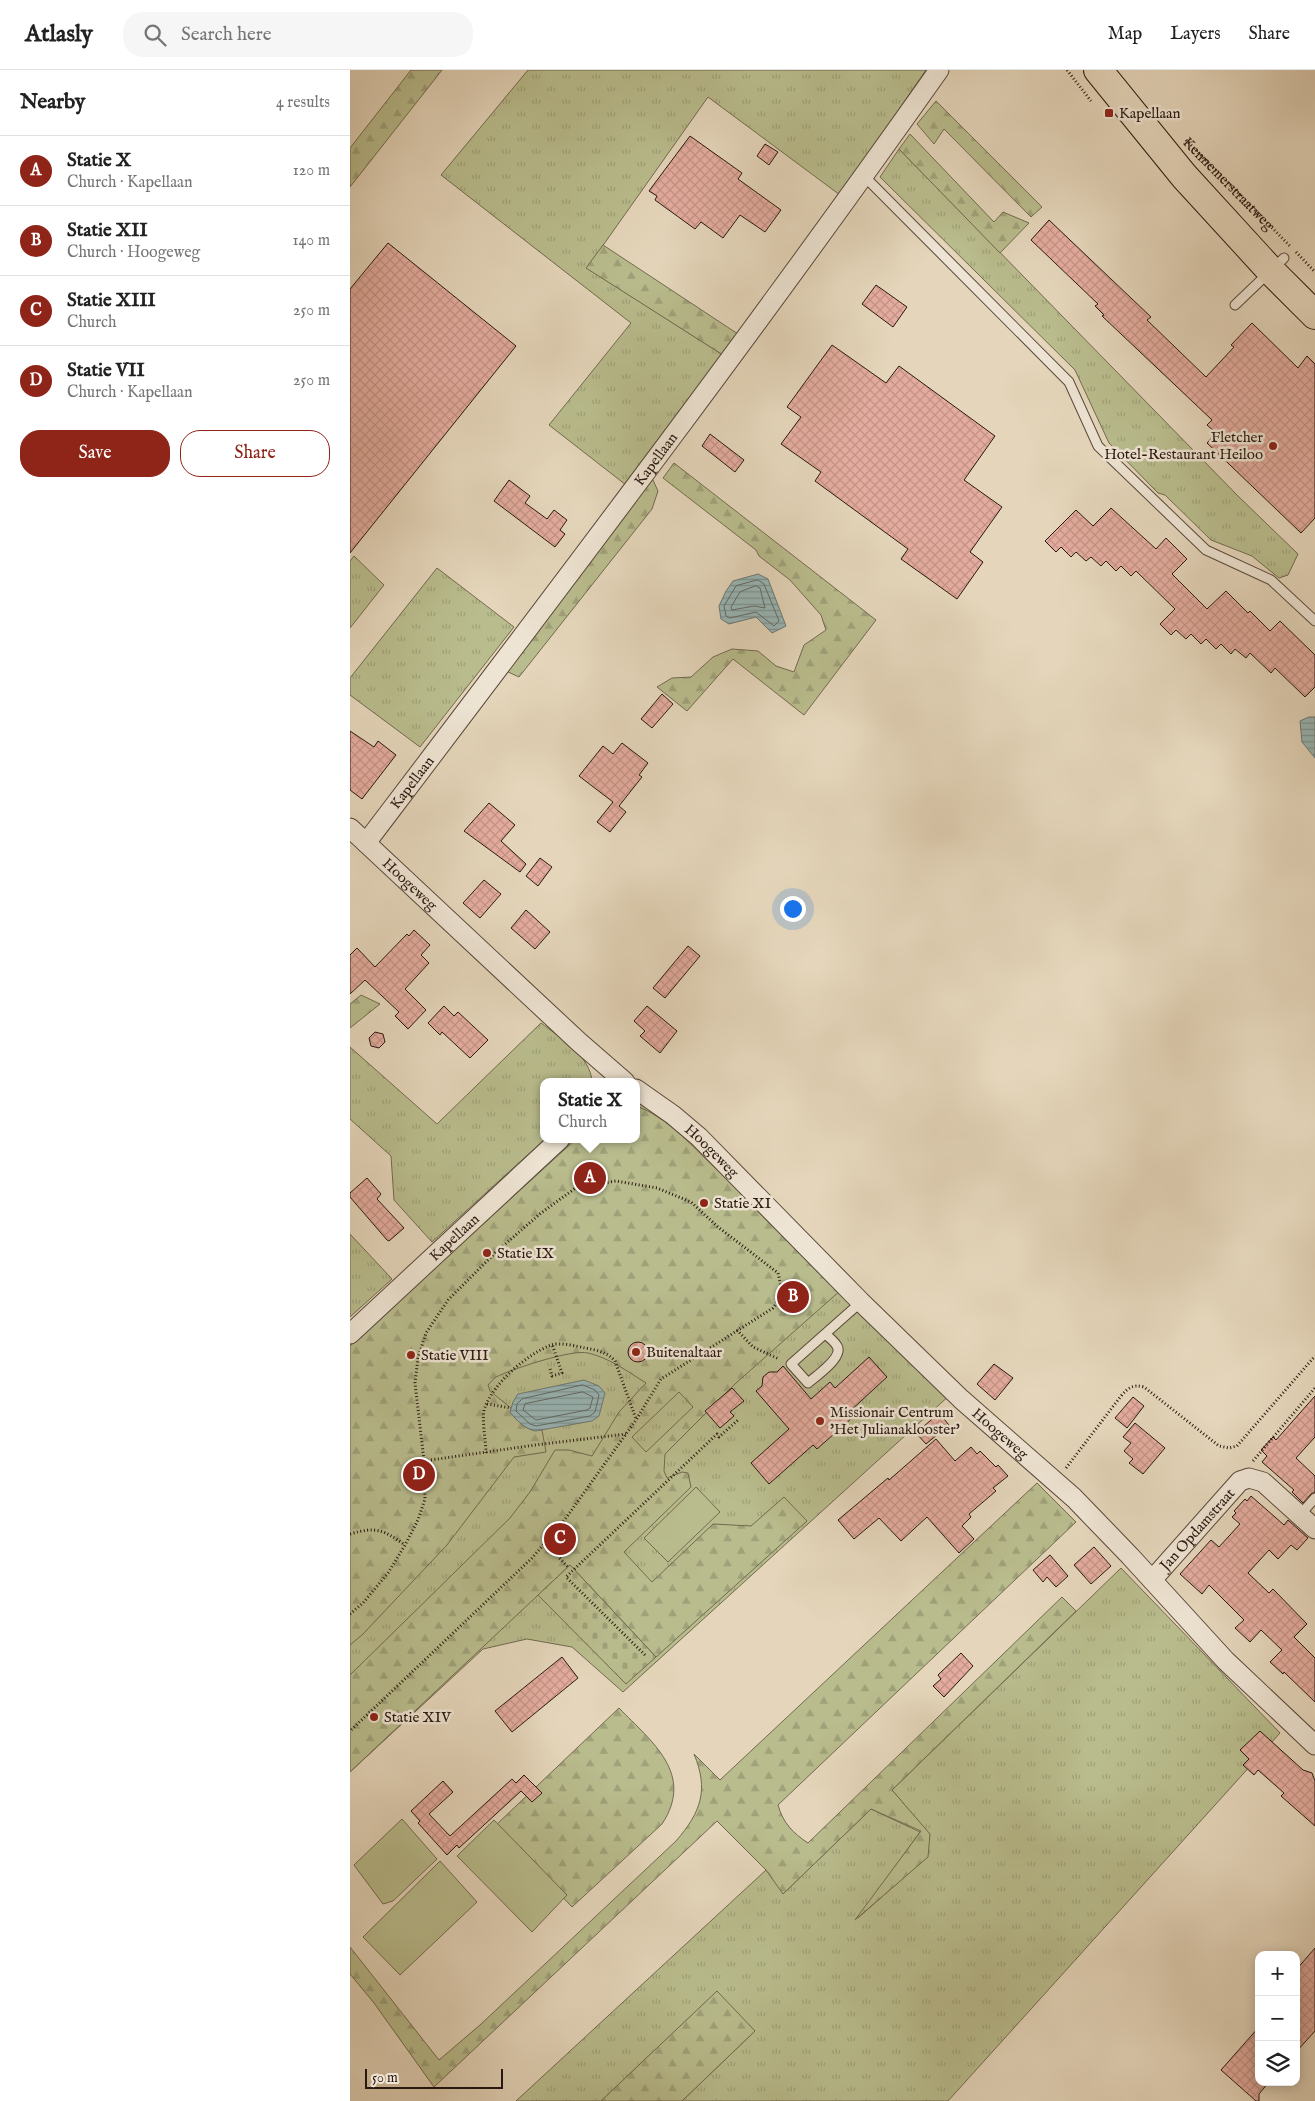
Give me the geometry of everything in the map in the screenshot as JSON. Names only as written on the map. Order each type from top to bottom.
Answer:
[{"type":"main road","name":"Kennemerstraatweg","points":[[1098,70],[1184,176],[1277,265],[1315,316]]},
{"type":"main road","name":"Kennemerstraatweg","points":[[1277,265],[1315,290]]},
{"type":"street","name":"Kapellaan","points":[[366,843],[651,468],[864,176],[938,70]]},
{"type":"street","name":"Hoogeweg","points":[[350,828],[572,1035],[621,1078]]},
{"type":"street","name":"Hoogeweg","points":[[640,1092],[673,1114],[699,1137],[861,1302],[960,1399],[1074,1498],[1226,1661],[1315,1744]]},
{"type":"street","name":"Kapellaan","points":[[350,1334],[556,1143]]},
{"type":"street","points":[[1249,1478],[1263,1482],[1315,1529]]},
{"type":"street","name":"Jan Opdamstraat","points":[[1152,1580],[1240,1481],[1249,1478]]},
{"type":"lane","points":[[864,176],[1069,382],[1098,446],[1206,550],[1271,580],[1315,620]]},
{"type":"lane","points":[[1235,305],[1277,265]]},
{"type":"lane","points":[[825,1334],[838,1346],[837,1357],[808,1383],[791,1364],[861,1302]]},
{"type":"lane","points":[[1300,1515],[1315,1498]]},
{"type":"path","name":"Kennemerstraatweg","points":[[1183,136],[1202,158],[1315,272]]},
{"type":"path","points":[[350,1614],[363,1603],[388,1573],[418,1520],[425,1498],[424,1461],[415,1383],[418,1358],[426,1333],[448,1300],[495,1253],[541,1213],[577,1187],[616,1181],[657,1188],[691,1202],[718,1227],[778,1273],[783,1294],[773,1308],[661,1379],[636,1420],[563,1522],[532,1558],[350,1731]]},
{"type":"path","points":[[737,1330],[753,1347],[791,1364]]},
{"type":"path","points":[[486,1452],[484,1408],[500,1381],[525,1361],[552,1344],[576,1346],[610,1355],[615,1362],[636,1420]]},
{"type":"path","points":[[550,1369],[552,1376],[562,1373],[552,1344]]},
{"type":"path","points":[[1055,1482],[1129,1388],[1135,1385],[1144,1387],[1219,1446],[1229,1448],[1237,1446],[1315,1356]]},
{"type":"path","name":"Jan Opdamstraat","points":[[1249,1478],[1253,1459],[1315,1388]]},
{"type":"path","points":[[487,1404],[511,1408]]},
{"type":"path","points":[[645,1655],[566,1577],[717,1434],[719,1437],[738,1420]]},
{"type":"path","points":[[424,1461],[535,1444],[626,1434]]},
{"type":"path","points":[[350,1534],[367,1529],[383,1530],[405,1546]]},
{"type":"path","points":[[544,1544],[568,1567]]},
{"type":"green space","points":[[411,70],[442,70],[350,187],[350,148]]},
{"type":"green space","points":[[528,70],[926,70],[840,195],[708,97],[587,268],[723,355],[626,485],[549,425],[631,323],[441,175]]},
{"type":"green space","points":[[936,101],[1042,207],[1031,217],[944,129],[934,144],[917,124]]},
{"type":"green space","points":[[910,134],[994,222],[1003,212],[1029,223],[1000,253],[899,149]]},
{"type":"green space","points":[[899,149],[1238,496],[1298,554],[1288,575],[1279,578],[1252,556],[1211,540],[1165,495],[1158,493],[1109,443],[1075,370],[880,177]]},
{"type":"green space","points":[[603,245],[738,334],[723,355],[586,268]]},
{"type":"green space","points":[[674,463],[876,620],[804,715],[733,659],[687,711],[657,687],[672,678],[691,677],[713,657],[732,649],[758,651],[776,666],[794,672],[804,645],[826,630],[821,615],[790,580],[759,556],[756,550],[663,478]]},
{"type":"green space","points":[[652,478],[658,491],[652,509],[519,677],[506,671]]},
{"type":"green space","points":[[354,556],[384,585],[350,628],[350,561]]},
{"type":"green space","points":[[437,568],[514,627],[420,747],[350,695],[350,678]]},
{"type":"green space","points":[[361,995],[380,1004],[350,1028],[350,1004]]},
{"type":"green space","points":[[541,1023],[573,1048],[586,1064],[590,1073],[591,1078],[540,1078],[541,1143],[432,1242],[394,1200],[391,1156],[350,1119],[350,1047],[437,1124]]},
{"type":"green space","points":[[640,1099],[694,1140],[951,1394],[623,1692],[572,1647],[527,1639],[483,1649],[350,1772],[350,1338],[568,1143],[640,1143]]},
{"type":"green space","points":[[640,1108],[658,1117],[678,1132],[841,1290],[736,1383],[665,1454],[664,1471],[667,1478],[682,1472],[688,1473],[691,1487],[624,1552],[652,1582],[713,1524],[751,1526],[784,1497],[807,1521],[656,1657],[570,1565],[350,1772],[350,1675],[510,1518],[530,1492],[555,1450],[569,1450],[592,1456],[619,1412],[646,1383],[604,1358],[588,1353],[569,1354],[542,1360],[496,1377],[488,1385],[490,1391],[511,1408],[510,1412],[524,1426],[532,1430],[542,1430],[546,1452],[514,1457],[447,1545],[363,1634],[350,1645],[350,1346],[572,1143],[640,1143]],"holes":[[[679,1392],[693,1407],[646,1452],[632,1437]]]},
{"type":"green space","points":[[350,1234],[392,1279],[350,1317]]},
{"type":"green space","points":[[1037,1483],[1076,1522],[778,1805],[789,1827],[808,1843],[1062,1597],[1076,1611],[892,1790],[930,1834],[928,1857],[855,1920],[921,1831],[871,1809],[783,1894],[766,1870],[717,1821],[434,2087],[374,2003],[350,1974],[350,1947],[439,2060],[480,2025],[676,1841],[697,1810],[700,1800],[701,1779],[694,1754],[720,1780]]},
{"type":"green space","points":[[696,1487],[720,1512],[668,1562],[644,1538]]},
{"type":"green space","points":[[570,1565],[656,1657],[626,1684],[538,1595]]},
{"type":"green space","points":[[1121,1568],[1280,1733],[948,2101],[682,2101],[755,2031],[708,2000],[601,2101],[516,2101],[766,1870],[784,1893],[871,1809],[920,1832],[858,1918],[927,1857],[929,1834],[892,1790]]},
{"type":"green space","points":[[619,1708],[656,1746],[665,1760],[672,1774],[674,1790],[671,1806],[662,1824],[572,1907],[495,1826]]},
{"type":"green space","points":[[402,1819],[437,1859],[393,1901],[383,1904],[354,1865]]},
{"type":"green space","points":[[494,1820],[567,1895],[532,1932],[457,1856]]},
{"type":"green space","points":[[440,1861],[477,1902],[400,1975],[363,1937]]},
{"type":"green space","points":[[717,1991],[755,2031],[682,2101],[601,2101]]},
{"type":"water","points":[[758,574],[768,579],[786,626],[772,633],[756,617],[729,624],[721,619],[719,606],[733,581]]},
{"type":"water","points":[[1309,717],[1315,717],[1315,758],[1302,742],[1300,721]]},
{"type":"water","points":[[584,1380],[599,1386],[605,1393],[599,1416],[592,1421],[535,1431],[521,1424],[510,1412],[518,1394]]},
{"type":"building","points":[[690,136],[742,173],[738,179],[781,210],[765,232],[740,215],[723,238],[701,222],[695,229],[655,200],[657,196],[649,191]]},
{"type":"building","points":[[765,144],[778,152],[769,165],[757,156]]},
{"type":"building","points":[[1049,220],[1151,317],[1147,320],[1206,377],[1234,347],[1231,345],[1252,323],[1298,368],[1307,356],[1315,364],[1315,518],[1301,533],[1207,443],[1216,433],[1207,425],[1212,420],[1102,316],[1104,315],[1095,306],[1098,304],[1031,240]]},
{"type":"building","points":[[388,243],[516,346],[350,553],[350,289]]},
{"type":"building","points":[[876,285],[907,307],[893,327],[862,304]]},
{"type":"building","points":[[832,345],[886,383],[899,366],[995,436],[964,480],[1002,507],[970,552],[983,562],[957,599],[901,559],[908,549],[815,481],[821,472],[781,444],[801,417],[787,407]]},
{"type":"building","points":[[710,434],[744,460],[735,472],[702,446]]},
{"type":"building","points":[[509,480],[530,496],[525,503],[547,519],[554,510],[567,520],[560,530],[565,534],[555,547],[494,501]]},
{"type":"building","points":[[1111,508],[1156,549],[1166,538],[1187,559],[1172,574],[1207,609],[1226,591],[1270,631],[1280,621],[1315,655],[1315,687],[1305,697],[1275,668],[1271,673],[1250,653],[1246,658],[1235,649],[1231,654],[1221,644],[1216,649],[1206,639],[1201,644],[1191,634],[1186,639],[1176,630],[1171,635],[1160,624],[1175,609],[1136,571],[1131,576],[1121,566],[1116,571],[1106,561],[1101,566],[1091,557],[1086,561],[1076,552],[1071,557],[1061,547],[1056,552],[1045,541],[1076,510],[1093,526]]},
{"type":"building","points":[[662,694],[673,704],[652,728],[641,719]]},
{"type":"building","points":[[350,731],[374,747],[378,741],[396,755],[362,799],[350,790]]},
{"type":"building","points":[[622,743],[648,763],[639,775],[642,777],[619,806],[626,812],[610,832],[597,822],[613,802],[579,776],[603,746],[613,754]]},
{"type":"building","points":[[489,803],[515,825],[501,841],[526,864],[520,872],[464,831]]},
{"type":"building","points":[[540,858],[552,867],[538,886],[526,876]]},
{"type":"building","points":[[484,880],[501,894],[480,918],[463,903]]},
{"type":"building","points":[[526,910],[550,932],[535,949],[511,928]]},
{"type":"building","points":[[414,930],[430,945],[421,955],[429,963],[405,989],[426,1010],[408,1029],[395,1016],[399,1012],[365,980],[350,994],[350,955],[357,948],[375,967],[407,934],[409,936]]},
{"type":"building","points":[[688,946],[700,956],[665,998],[653,988]]},
{"type":"building","points":[[444,1006],[454,1016],[458,1012],[488,1040],[470,1058],[442,1032],[440,1035],[428,1023]]},
{"type":"building","points":[[647,1006],[677,1031],[660,1053],[640,1036],[645,1031],[634,1021]]},
{"type":"building","points":[[375,1032],[383,1034],[385,1042],[379,1048],[371,1046],[369,1038]]},
{"type":"building","points":[[367,1178],[381,1194],[377,1199],[404,1228],[389,1241],[350,1197],[350,1193]]},
{"type":"building","name":"Buitenaltaar","points":[[638,1342],[645,1345],[648,1352],[645,1359],[638,1362],[631,1359],[628,1352],[631,1345]]},
{"type":"building","name":"Missionair Centrum 'Het Julianaklooster'","points":[[869,1357],[887,1377],[848,1413],[852,1418],[817,1449],[813,1445],[769,1484],[751,1463],[789,1429],[756,1391],[762,1386],[763,1377],[769,1372],[777,1372],[783,1366],[811,1399],[830,1382],[835,1388]]},
{"type":"building","points":[[994,1364],[1013,1378],[995,1400],[977,1384]]},
{"type":"building","points":[[732,1388],[744,1401],[730,1412],[734,1416],[720,1428],[705,1411]]},
{"type":"building","points":[[1315,1396],[1315,1437],[1296,1458],[1315,1476],[1315,1492],[1303,1503],[1292,1492],[1294,1490],[1262,1462],[1267,1456],[1261,1450],[1273,1437],[1276,1440]]},
{"type":"building","points":[[1133,1397],[1144,1406],[1127,1428],[1115,1418]]},
{"type":"building","points":[[939,1413],[949,1425],[926,1444],[916,1433]]},
{"type":"building","points":[[1135,1423],[1165,1448],[1143,1474],[1129,1463],[1133,1459],[1124,1451],[1131,1443],[1123,1437]]},
{"type":"building","points":[[936,1439],[955,1461],[971,1447],[977,1454],[980,1451],[996,1467],[998,1465],[1008,1476],[993,1488],[996,1491],[969,1514],[971,1517],[962,1526],[974,1539],[959,1553],[927,1517],[901,1541],[879,1518],[854,1539],[838,1520],[888,1478],[889,1480]]},
{"type":"building","points":[[1251,1496],[1284,1525],[1288,1520],[1308,1538],[1297,1550],[1291,1545],[1278,1559],[1269,1550],[1248,1573],[1269,1593],[1273,1589],[1307,1624],[1294,1637],[1315,1658],[1315,1702],[1284,1672],[1283,1674],[1270,1662],[1282,1650],[1261,1630],[1250,1642],[1235,1628],[1244,1620],[1209,1585],[1202,1594],[1180,1574],[1211,1540],[1219,1547],[1240,1524],[1232,1517],[1236,1513],[1234,1511],[1245,1499],[1247,1501]]},
{"type":"building","points":[[1094,1547],[1111,1566],[1091,1584],[1074,1565]]},
{"type":"building","points":[[1050,1555],[1068,1576],[1056,1587],[1047,1577],[1043,1582],[1033,1570]]},
{"type":"building","points":[[961,1653],[973,1666],[944,1697],[933,1686],[941,1679],[938,1675]]},
{"type":"building","points":[[562,1657],[578,1678],[512,1732],[495,1711]]},
{"type":"building","points":[[1260,1731],[1303,1770],[1312,1773],[1315,1781],[1315,1826],[1281,1796],[1284,1793],[1258,1770],[1254,1775],[1243,1765],[1249,1759],[1240,1750]]},
{"type":"building","points":[[524,1775],[542,1793],[532,1802],[521,1791],[459,1848],[457,1845],[447,1855],[418,1823],[420,1821],[411,1811],[443,1781],[453,1792],[429,1814],[450,1836],[512,1779],[516,1783]]},
{"type":"building","points":[[1315,1948],[1315,2031],[1300,2048],[1300,1996],[1300,1965]]},
{"type":"building","points":[[1255,2032],[1255,2086],[1266,2086],[1259,2094],[1259,2101],[1256,2101],[1221,2070]]},
{"type":"place","name":"Kapellaan","points":[[1109,113]]},
{"type":"place","name":"Fletcher Hotel-Restaurant Heiloo","points":[[1273,446]]},
{"type":"place","name":"Statie X","points":[[590,1178]]},
{"type":"place","name":"Statie XI","points":[[704,1203]]},
{"type":"place","name":"Statie IX","points":[[487,1253]]},
{"type":"place","name":"Statie XII","points":[[793,1297]]},
{"type":"place","name":"Buitenaltaar","points":[[636,1352]]},
{"type":"place","name":"Statie VIII","points":[[411,1355]]},
{"type":"place","name":"Missionair Centrum 'Het Julianaklooster'","points":[[820,1421]]},
{"type":"place","name":"Statie VII","points":[[419,1475]]},
{"type":"place","name":"Statie XIII","points":[[560,1539]]},
{"type":"place","name":"Statie XIV","points":[[374,1717]]}]
